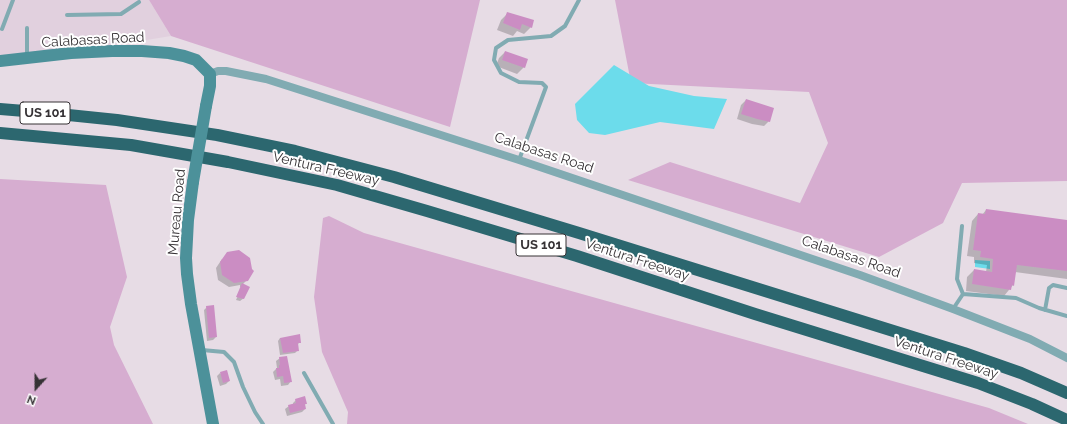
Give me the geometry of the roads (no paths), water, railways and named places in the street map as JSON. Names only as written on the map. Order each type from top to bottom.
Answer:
[{"type":"highway","name":"Ventura Freeway","points":[[0,109],[117,120],[216,135],[295,151],[394,177],[964,352],[1021,373],[1067,393]]},
{"type":"highway","name":"Ventura Freeway","points":[[0,132],[131,145],[228,162],[337,185],[577,256],[755,314],[978,382],[1067,420]]},
{"type":"main road","name":"Calabasas Road","points":[[0,62],[72,53],[112,51],[155,52],[176,54],[192,58],[202,64],[210,74]]},
{"type":"main road","name":"Mureau Road","points":[[210,74],[210,86],[193,182],[188,220],[186,258],[191,304],[213,424]]},
{"type":"street","name":"Calabasas Road","points":[[210,74],[218,71],[226,71],[266,79],[519,160],[853,272],[1030,339],[1067,358]]},
{"type":"lane","points":[[2,29],[13,0]]},
{"type":"lane","points":[[519,160],[546,87],[542,83],[519,82],[501,73],[494,60],[496,48],[508,40],[551,36],[565,26],[579,0]]},
{"type":"lane","points":[[66,15],[121,14],[138,2]]},
{"type":"lane","points":[[27,28],[27,58]]},
{"type":"lane","points":[[962,226],[957,279],[963,294]]},
{"type":"lane","points":[[1045,310],[1049,288],[1053,285],[1067,288]]},
{"type":"lane","points":[[953,309],[963,294]]},
{"type":"lane","points":[[963,294],[1016,298],[1045,310],[1067,316]]},
{"type":"lane","points":[[199,349],[224,352],[234,362],[243,387],[262,424]]},
{"type":"lane","points":[[304,373],[333,424]]},
{"type":"water","points":[[614,65],[649,86],[694,96],[727,99],[714,129],[660,122],[605,135],[589,133],[577,120],[575,104]]},
{"type":"water","points":[[975,260],[990,261],[990,269],[975,267]]}]
